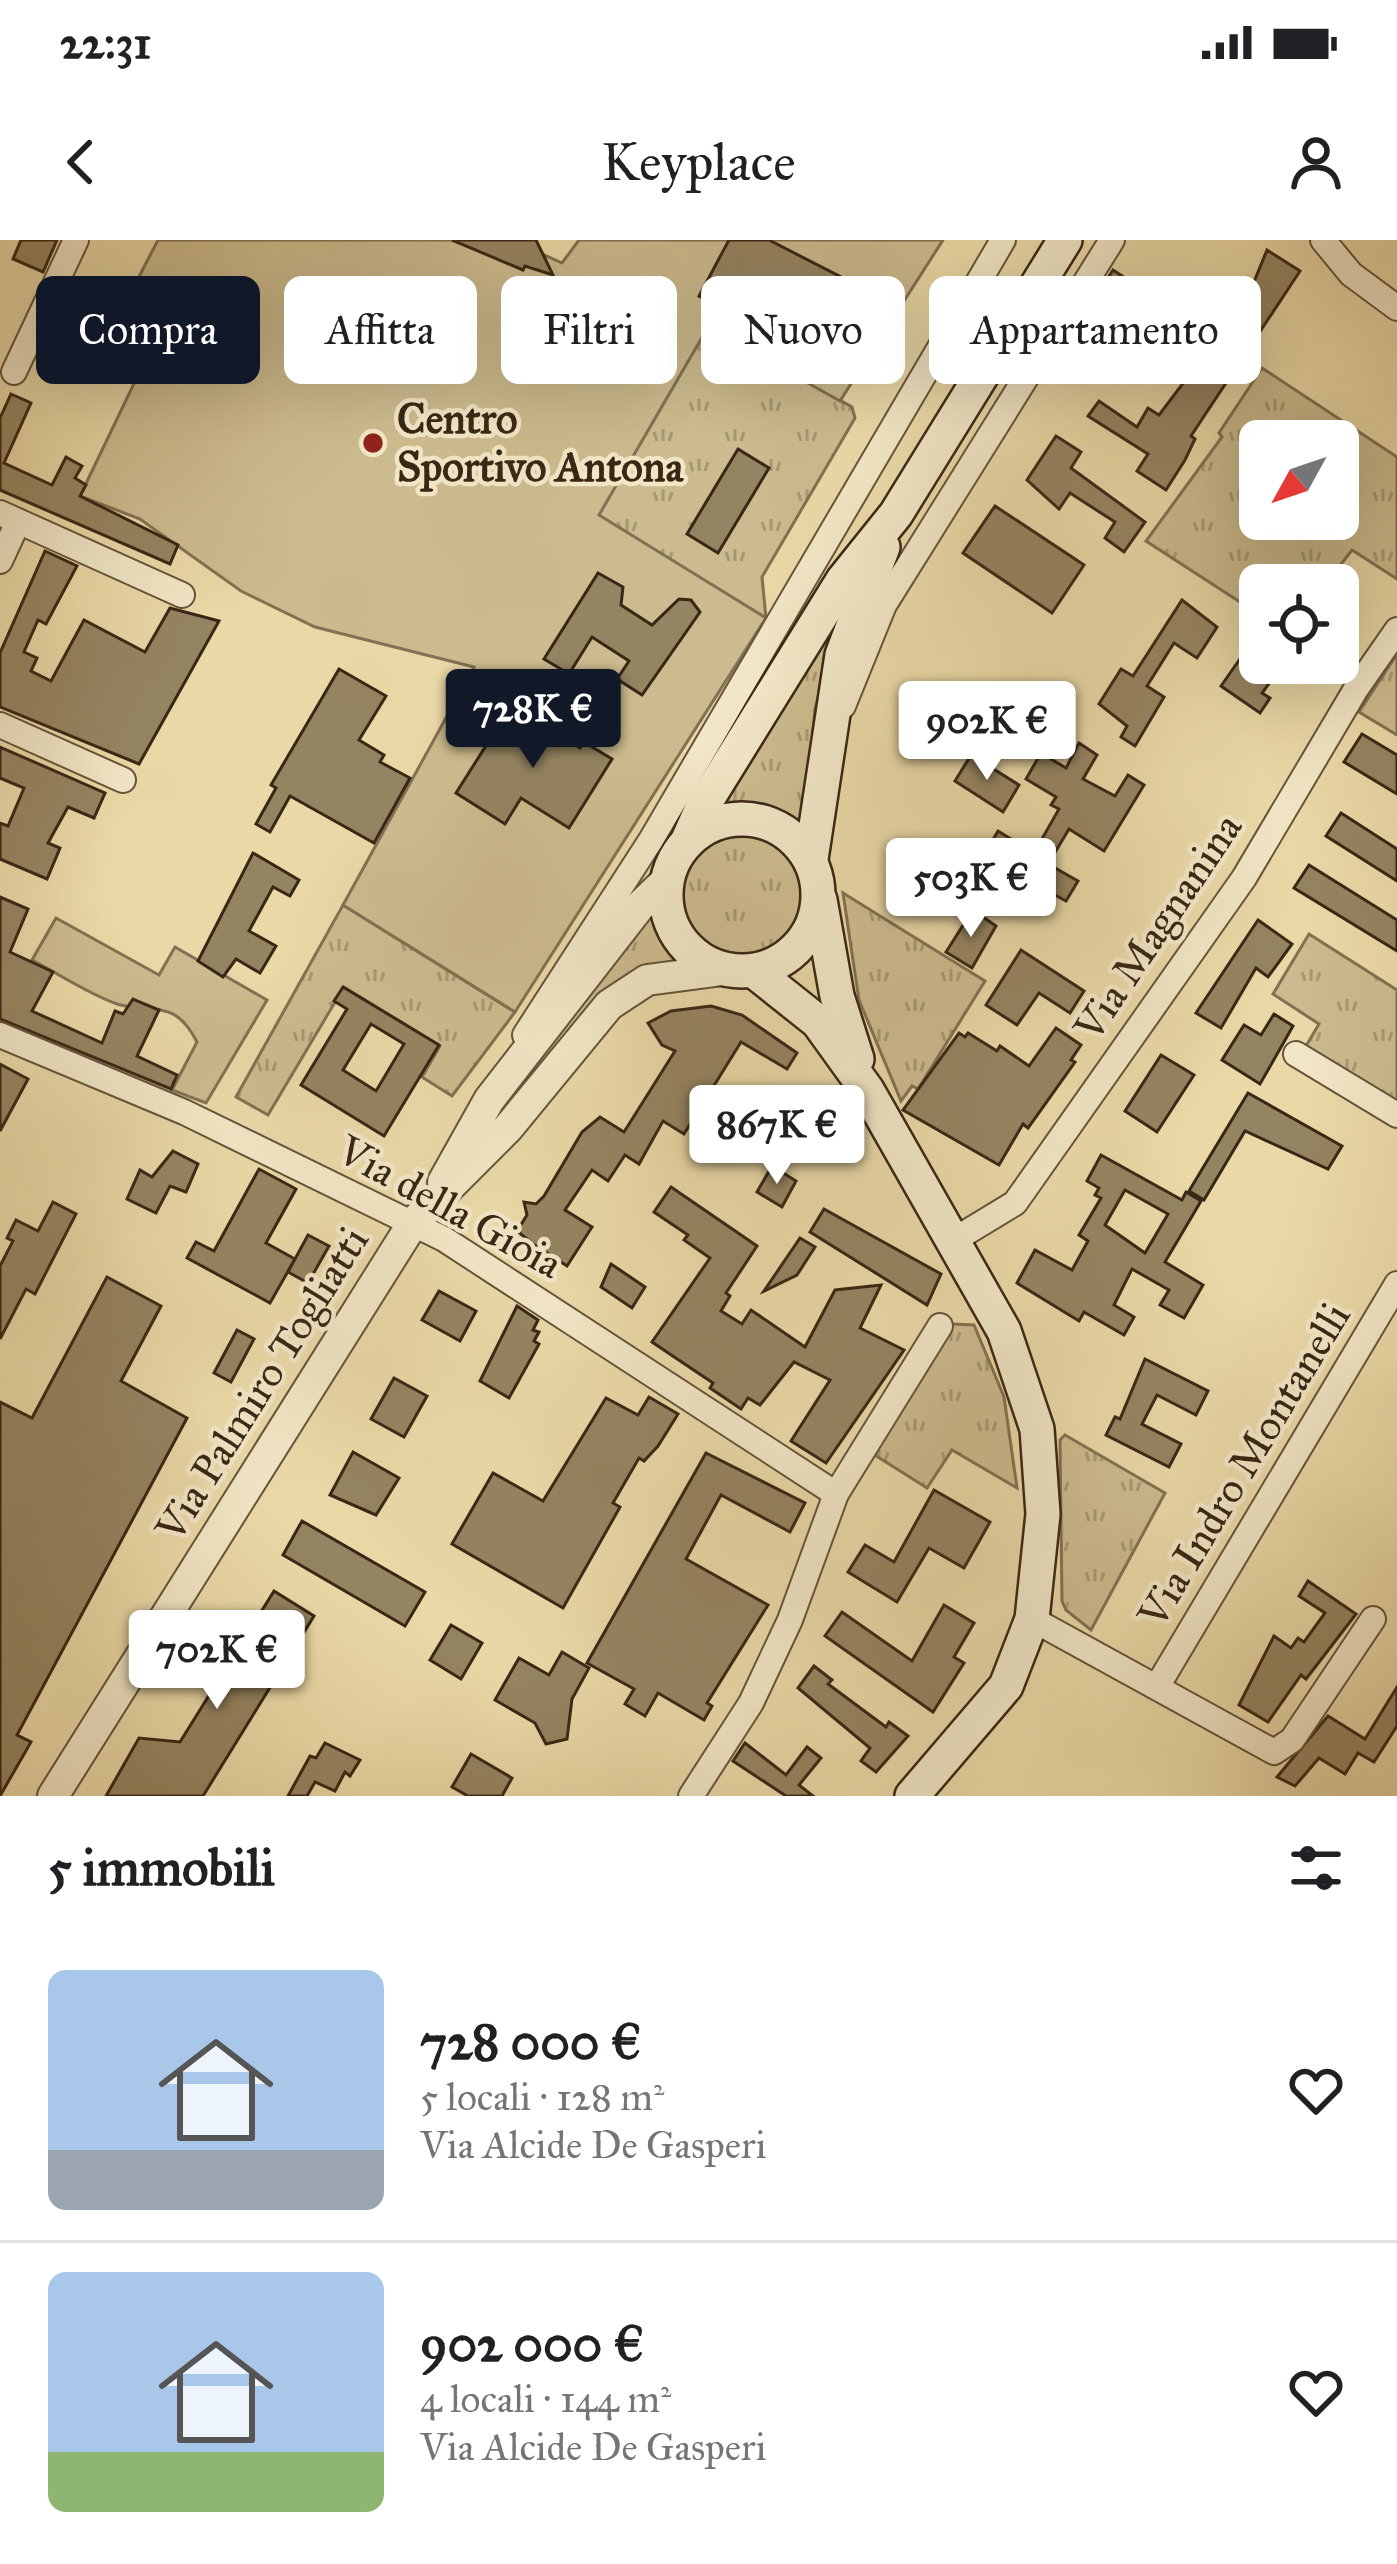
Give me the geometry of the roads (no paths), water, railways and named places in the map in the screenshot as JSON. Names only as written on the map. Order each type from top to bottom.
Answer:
[{"type":"main road","points":[[914,1792],[1006,1686],[1032,1619],[1043,1514],[1037,1429],[1004,1331],[867,1090],[818,1022],[739,971],[697,958],[677,936],[666,910],[666,877],[844,580],[896,514],[1065,240]]},
{"type":"main road","points":[[867,1090],[837,996],[811,859],[842,656],[896,514]]},
{"type":"main road","points":[[688,840],[718,821],[754,818],[787,832],[811,859]]},
{"type":"main road","points":[[739,971],[788,958],[811,931],[820,897]]},
{"type":"street","points":[[14,372],[76,240]]},
{"type":"street","points":[[489,1100],[532,1022],[651,840],[1003,240]]},
{"type":"street","points":[[824,752],[884,605],[1112,240]]},
{"type":"street","points":[[1323,240],[1351,274],[1397,308]]},
{"type":"street","points":[[0,561],[9,517],[182,595]]},
{"type":"street","name":"Via Magnanina","points":[[954,1240],[1015,1203],[1244,878],[1355,689],[1397,630]]},
{"type":"street","points":[[0,725],[123,780]]},
{"type":"street","points":[[651,840],[652,860],[666,877]]},
{"type":"street","name":"Via Palmiro Togliatti","points":[[53,1796],[489,1100],[666,877]]},
{"type":"street","name":"Via Palmiro Togliatti","points":[[422,1213],[508,1128],[609,1005],[647,980],[739,971]]},
{"type":"street","name":"Via della Gioia","points":[[0,1036],[422,1213],[836,1494]]},
{"type":"street","points":[[1296,1054],[1397,1114]]},
{"type":"street","name":"Via Indro Montanelli","points":[[1158,1685],[1397,1284]]},
{"type":"street","points":[[692,1796],[761,1682],[813,1565],[836,1494],[940,1326]]},
{"type":"street","points":[[1032,1619],[1274,1752],[1292,1740],[1373,1619]]},
{"type":"place","name":"Centro Sportivo Antona","points":[[373,443]]}]
